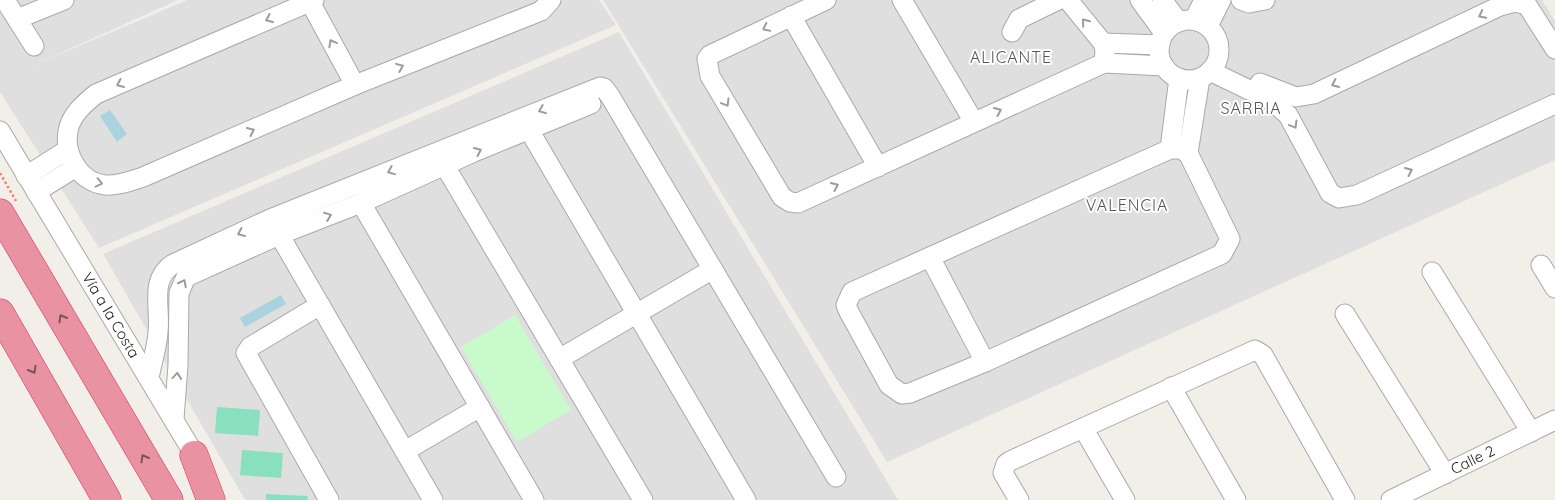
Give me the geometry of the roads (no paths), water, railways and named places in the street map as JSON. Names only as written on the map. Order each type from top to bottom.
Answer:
[{"type":"highway","points":[[0,213],[169,500]]},
{"type":"highway","points":[[0,313],[107,500]]},
{"type":"highway","points":[[194,455],[211,500]]},
{"type":"street","points":[[5,0],[34,46]]},
{"type":"street","points":[[17,19],[64,0]]},
{"type":"street","points":[[355,85],[312,1],[96,94],[85,103],[69,126],[67,150],[76,167],[90,181],[107,185],[126,183],[152,174],[355,85],[541,10],[552,0]]},
{"type":"street","points":[[826,0],[710,54],[706,64],[710,76],[782,197],[790,202],[798,203],[1104,63],[1164,66]]},
{"type":"street","points":[[902,0],[974,122]]},
{"type":"street","points":[[1012,32],[1019,19],[1058,0]]},
{"type":"street","points":[[1068,0],[1103,43],[1105,50],[1104,63]]},
{"type":"street","points":[[1140,0],[1162,39],[1160,52],[1164,66],[1179,78]]},
{"type":"street","points":[[1162,0],[1216,36],[1219,48],[1179,151],[852,292],[846,305],[889,386],[902,394],[984,362],[1222,254],[1230,239],[1179,151],[1179,78]]},
{"type":"street","points":[[1194,23],[1204,0]]},
{"type":"street","points":[[1103,43],[1162,39],[1194,23],[1221,0]]},
{"type":"street","points":[[1240,0],[1249,3],[1265,0]]},
{"type":"street","points":[[1179,78],[1209,70],[1296,97],[1314,94],[1500,6],[1515,2],[1527,5],[1555,49]]},
{"type":"street","points":[[791,16],[878,167]]},
{"type":"street","points":[[1209,70],[1272,101],[1288,115],[1330,192],[1338,198],[1357,194],[1555,104]]},
{"type":"street","points":[[149,378],[159,330],[157,293],[161,275],[173,264],[275,227],[441,160],[598,88],[604,88],[836,477]]},
{"type":"street","points":[[174,419],[178,365],[178,311],[181,283],[193,272],[275,227],[361,203],[441,160],[528,130],[610,96]]},
{"type":"street","points":[[528,130],[746,500]]},
{"type":"street","name":"Vía a la Costa","points":[[0,131],[174,419],[220,500]]},
{"type":"street","points":[[26,176],[67,150]]},
{"type":"street","points":[[441,160],[643,500]]},
{"type":"street","points":[[36,192],[76,167]]},
{"type":"street","points":[[361,203],[534,500]]},
{"type":"street","points":[[275,227],[433,500]]},
{"type":"street","points":[[930,257],[984,362]]},
{"type":"street","points":[[1542,265],[1555,288]]},
{"type":"street","points":[[559,359],[713,269]]},
{"type":"street","points":[[1432,272],[1531,432]]},
{"type":"street","points":[[320,305],[250,347],[246,353],[329,500]]},
{"type":"street","points":[[1345,314],[1445,474]]},
{"type":"street","points":[[1019,500],[1003,473],[1006,464],[1254,350],[1259,351],[1345,500]]},
{"type":"street","points":[[1171,387],[1236,500]]},
{"type":"street","points":[[405,451],[480,407]]},
{"type":"street","name":"Calle 2","points":[[1391,500],[1555,420]]},
{"type":"street","points":[[1083,428],[1125,500]]},
{"type":"water","points":[[110,110],[127,134],[117,142],[100,116]]},
{"type":"water","points":[[281,295],[286,304],[245,327],[240,318]]},
{"type":"district","name":"ALICANTE","points":[[1011,57]]},
{"type":"district","name":"SARRIA","points":[[1251,108]]},
{"type":"district","name":"VALENCIA","points":[[1127,205]]}]
